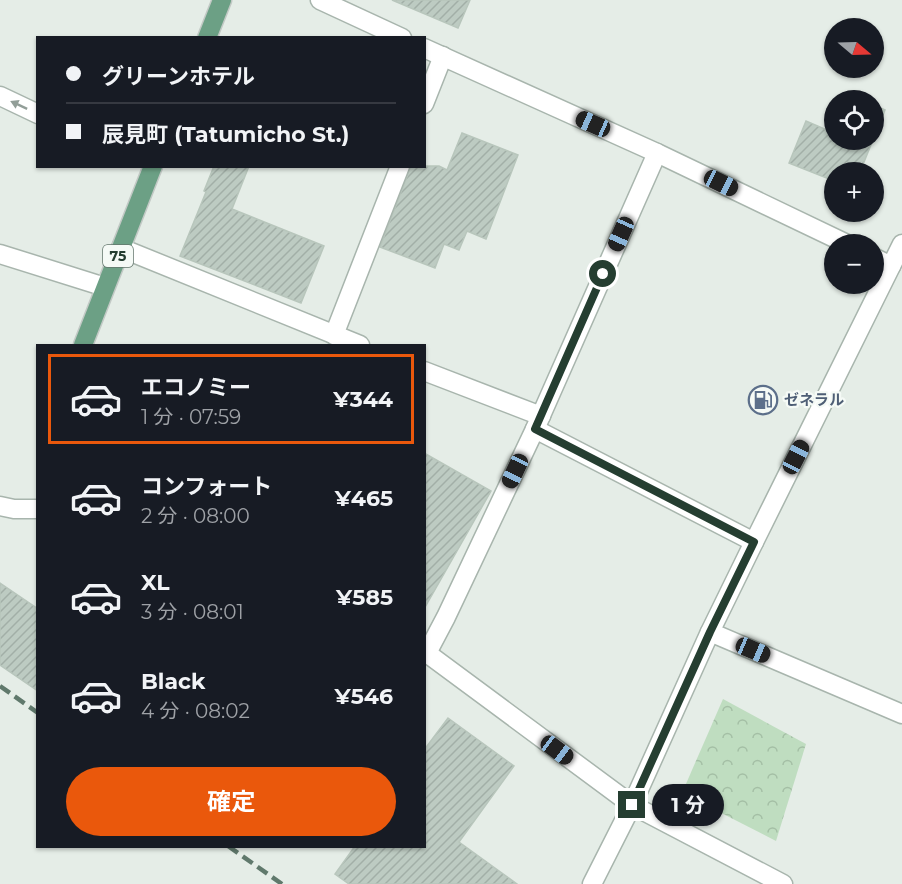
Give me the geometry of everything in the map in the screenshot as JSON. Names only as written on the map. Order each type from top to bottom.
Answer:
[{"type":"main road","points":[[208,36],[222,0]]},
{"type":"main road","name":"75","points":[[83,344],[151,168]]},
{"type":"street","points":[[320,0],[398,36]]},
{"type":"street","points":[[426,49],[657,153],[826,234]]},
{"type":"street","points":[[426,99],[443,56]]},
{"type":"street","points":[[0,96],[36,113]]},
{"type":"street","points":[[657,153],[538,422],[446,617],[426,652],[632,805],[783,884]]},
{"type":"street","points":[[334,335],[399,168]]},
{"type":"street","points":[[121,248],[357,344]]},
{"type":"street","points":[[0,254],[105,287]]},
{"type":"street","points":[[592,884],[632,805],[710,632],[897,258]]},
{"type":"street","points":[[426,371],[538,422],[754,542]]},
{"type":"street","points":[[0,506],[14,509],[36,509]]},
{"type":"street","points":[[710,632],[902,714]]},
{"type":"green space","points":[[723,699],[806,744],[776,841],[682,793]]},
{"type":"building","points":[[392,0],[470,0],[458,28]]},
{"type":"building","points":[[806,121],[824,129],[824,150],[869,150],[864,162],[824,162],[824,177],[789,163]]},
{"type":"building","points":[[462,133],[518,155],[486,239],[467,231],[459,250],[444,244],[435,268],[380,247],[410,168],[439,166],[447,170]]},
{"type":"building","points":[[213,168],[248,168],[232,209],[324,246],[301,303],[180,256],[206,192],[204,191]]},
{"type":"building","points":[[426,454],[491,491],[426,605]]},
{"type":"building","points":[[0,583],[36,608],[36,690],[0,665]]},
{"type":"building","points":[[448,718],[514,766],[459,842],[517,884],[349,884],[335,874],[354,848],[426,848],[426,747]]},
{"type":"railway","points":[[0,686],[36,712]]},
{"type":"railway","points":[[231,848],[282,884]]},
{"type":"place","name":"ゼネラル","points":[[763,400]]},
{"type":"route","points":[[603,274],[535,429],[754,542],[710,632],[632,805]]}]
